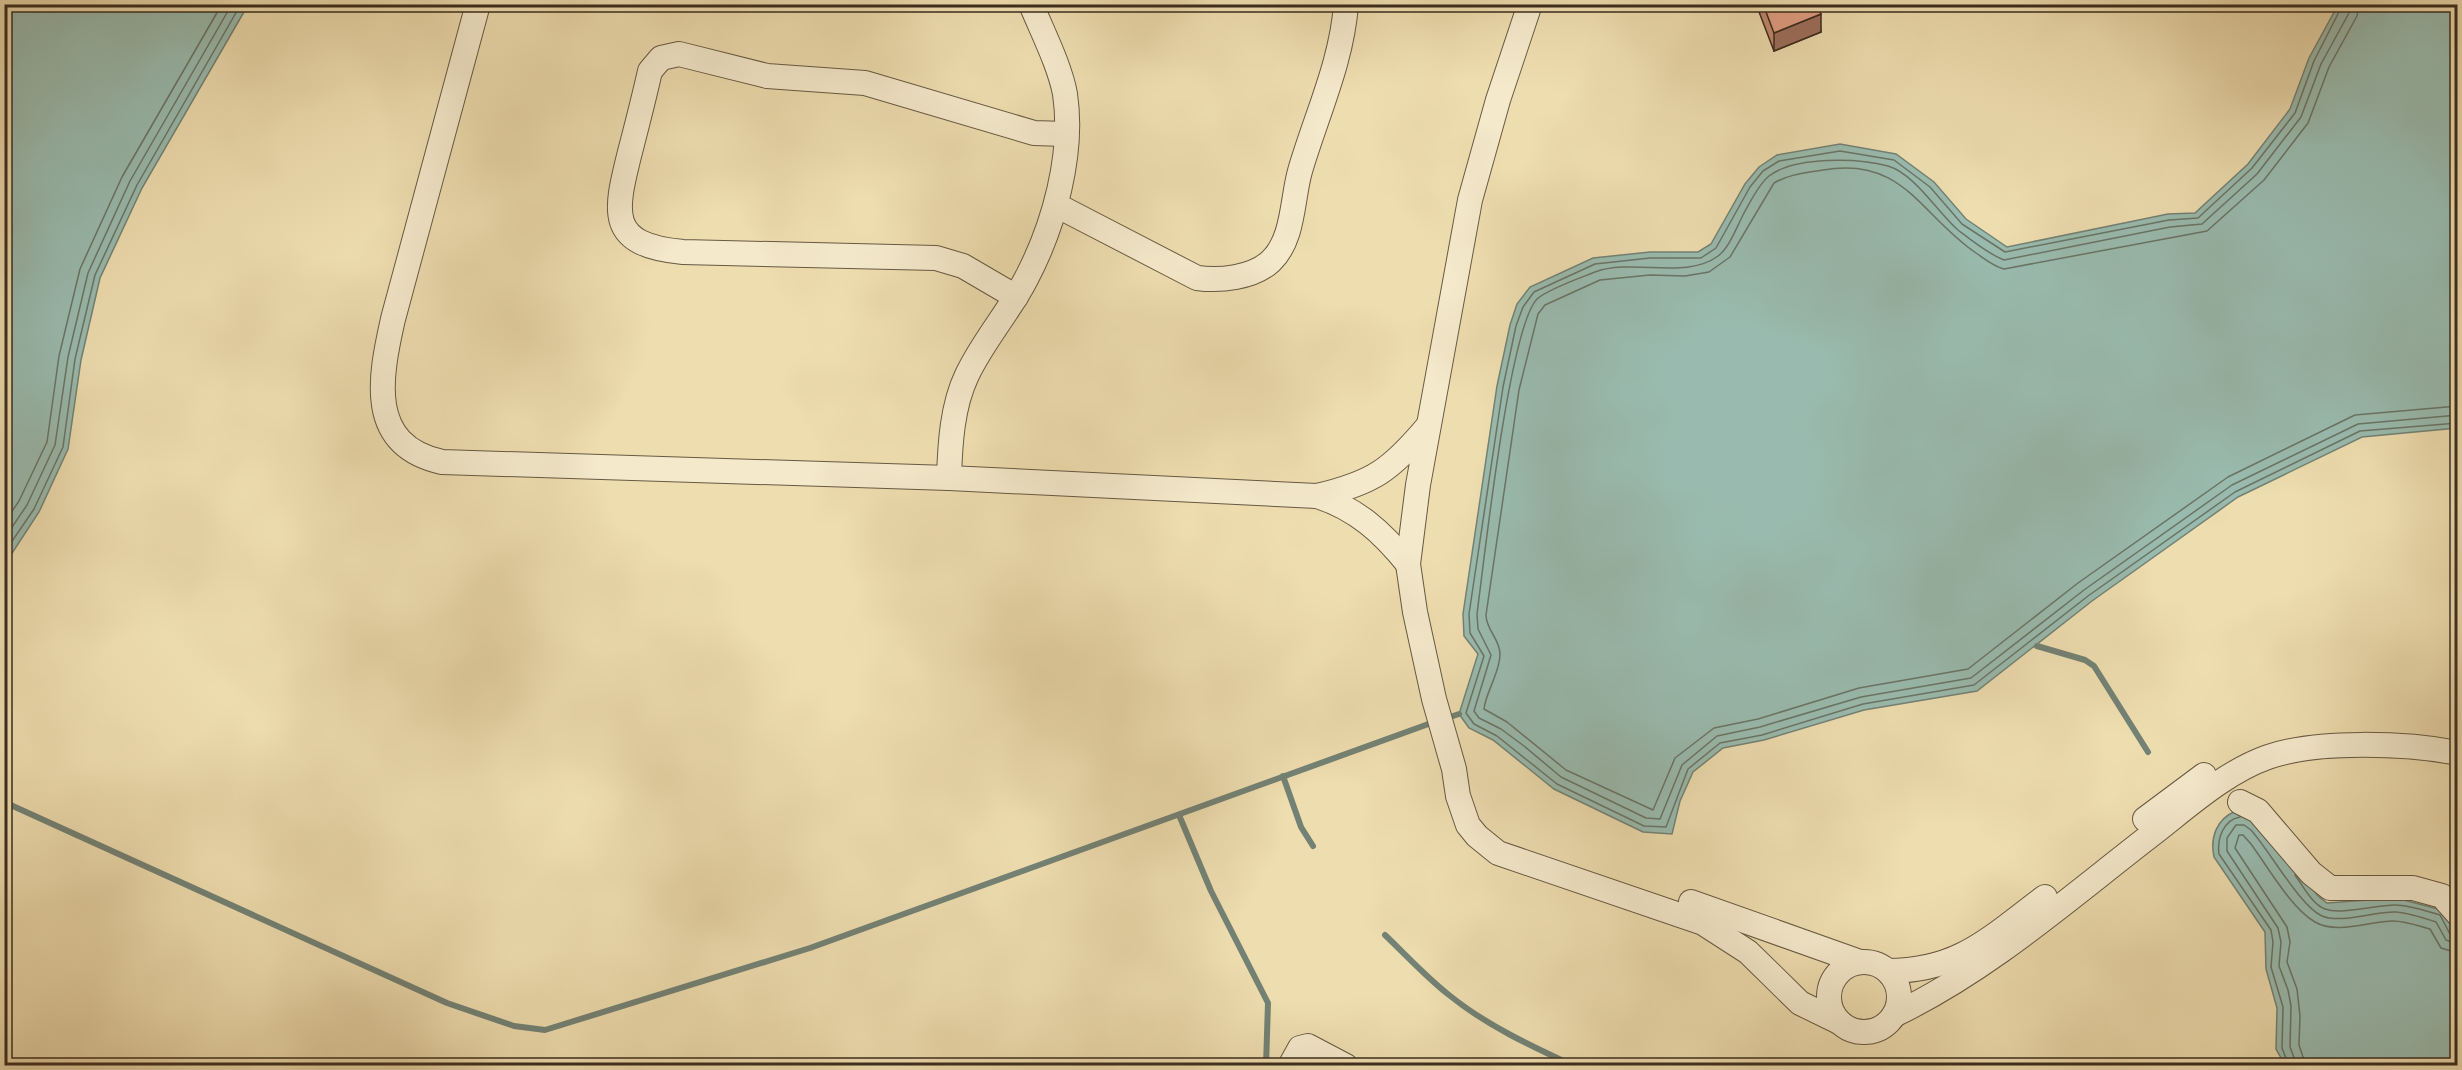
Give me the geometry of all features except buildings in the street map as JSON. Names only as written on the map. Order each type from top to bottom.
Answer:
[{"type":"street","points":[[478,4],[385,358],[382,401],[393,431],[402,444],[415,453],[442,462],[949,478],[1317,496],[1335,502],[1364,518],[1392,544],[1408,564]]},
{"type":"street","points":[[949,478],[950,445],[966,377],[1016,297],[1048,230],[1056,205],[1065,134],[1065,93],[1031,4]]},
{"type":"street","points":[[1056,205],[1197,278],[1210,279],[1242,275],[1265,265],[1278,251],[1288,228],[1299,175],[1338,51],[1346,4]]},
{"type":"street","points":[[1530,4],[1491,122],[1470,200],[1428,426],[1408,564],[1410,587],[1434,699],[1454,769],[1458,796],[1468,825],[1492,849],[1508,858],[1666,908],[1703,923],[1749,952],[1800,1003],[1852,1030],[1868,1032],[1883,1027],[1894,1015],[1937,992],[2009,945],[2206,793],[2254,762],[2305,749],[2338,747],[2414,747],[2457,753]]},
{"type":"street","points":[[1016,297],[963,266],[936,258],[683,252],[661,248],[629,234],[620,217],[618,195],[650,71],[661,58],[678,54],[766,75],[865,84],[1034,134],[1065,134]]},
{"type":"street","points":[[1317,496],[1366,483],[1403,456],[1428,426]]},
{"type":"street","points":[[1888,971],[1928,969],[1972,952],[2176,794],[2226,762],[2259,745],[2279,738],[2315,733],[2420,732],[2457,740]]},
{"type":"street","points":[[1454,769],[1477,810],[1497,834],[1510,841],[1860,962],[1875,963],[1888,971],[1899,992],[1894,1015]]},
{"type":"street","points":[[2240,802],[2258,811],[2311,873],[2330,888],[2413,888],[2442,896],[2457,914]]},
{"type":"street","points":[[1839,1022],[1831,1009],[1830,986],[1839,972],[1860,962]]},
{"type":"street","points":[[1290,1065],[1300,1048],[1308,1046],[1346,1065]]},
{"type":"water","points":[[5,4],[248,5],[142,188],[100,278],[81,360],[68,449],[39,512],[5,564]]},
{"type":"water","points":[[2338,5],[2457,5],[2457,428],[2362,437],[2238,497],[2092,601],[1977,691],[1864,710],[1764,740],[1723,748],[1693,772],[1680,801],[1672,834],[1643,832],[1554,789],[1493,740],[1469,728],[1459,714],[1478,654],[1464,636],[1463,614],[1497,386],[1510,325],[1517,304],[1530,287],[1593,258],[1650,252],[1698,252],[1711,244],[1745,184],[1759,167],[1777,155],[1840,144],[1896,154],[1934,182],[1966,219],[2007,247],[2168,214],[2195,213],[2248,164],[2290,109],[2309,58]]},
{"type":"water","points":[[2236,811],[2268,829],[2318,896],[2327,903],[2396,898],[2442,910],[2449,915],[2457,937],[2457,1065],[2285,1065],[2276,1049],[2277,1008],[2266,969],[2265,932],[2214,857],[2213,843],[2216,830],[2229,814]]},
{"type":"waterway","points":[[2037,646],[2085,660],[2094,666],[2148,752]]},
{"type":"waterway","points":[[1444,719],[1459,714]]},
{"type":"waterway","points":[[4,802],[447,1003],[514,1026],[545,1030],[810,948],[1434,722]]},
{"type":"waterway","points":[[1283,776],[1301,827],[1313,846]]},
{"type":"waterway","points":[[1179,815],[1211,891],[1268,1003],[1266,1066]]},
{"type":"waterway","points":[[1385,935],[1432,981],[1463,1006],[1509,1034],[1574,1066]]}]
